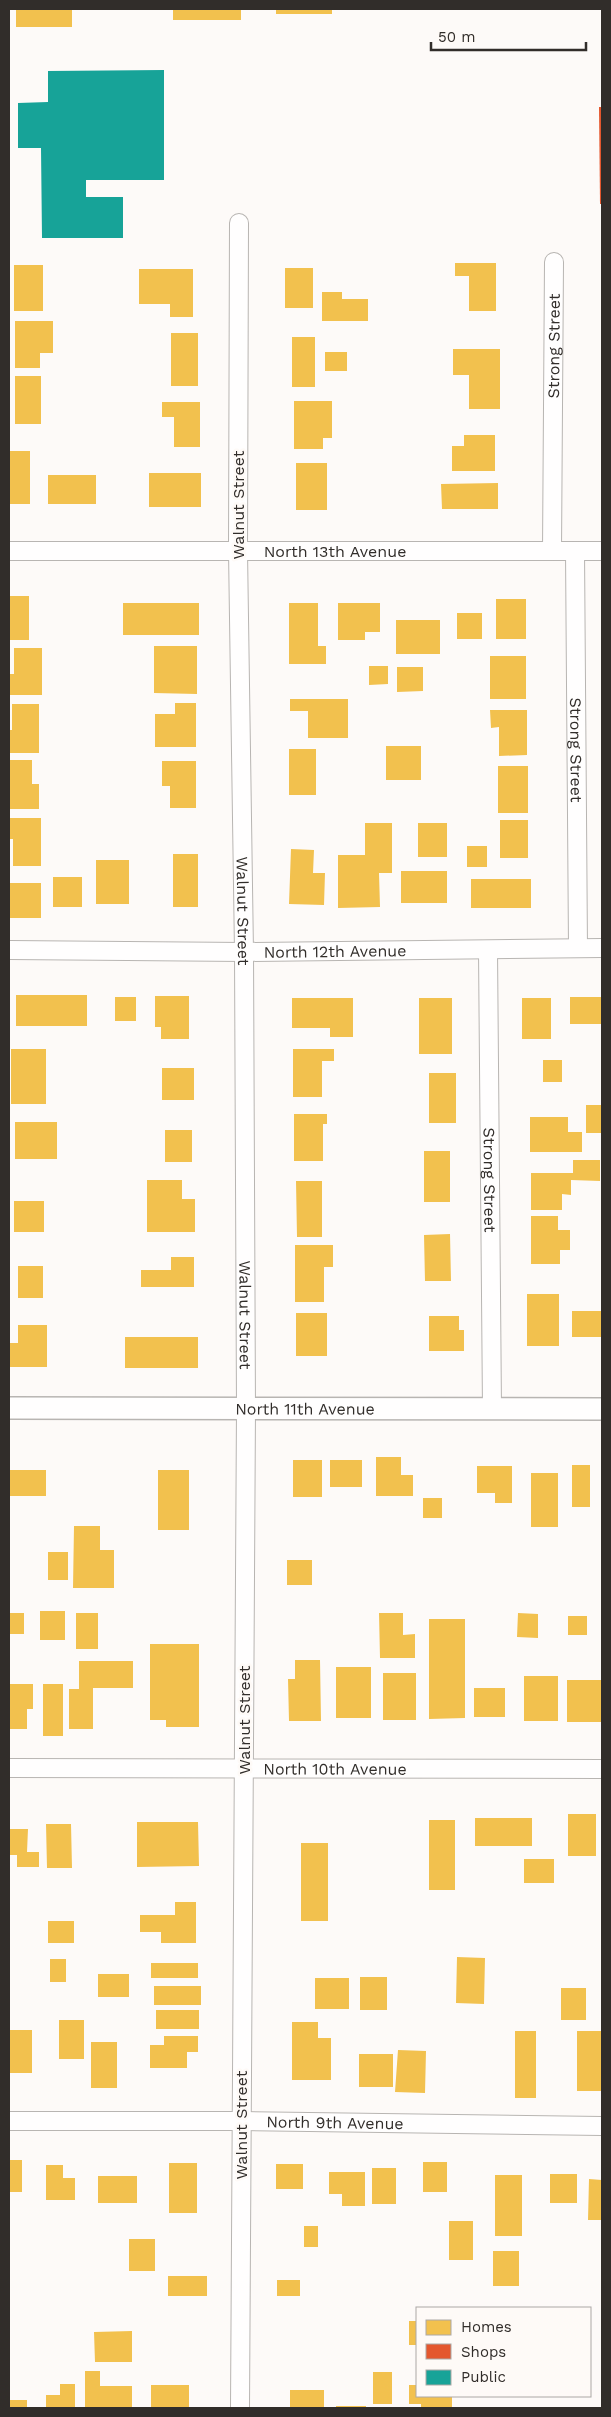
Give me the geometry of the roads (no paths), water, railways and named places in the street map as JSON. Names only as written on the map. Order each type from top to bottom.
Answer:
[{"type":"street","name":"Walnut Street","points":[[239,223],[238,551],[244,952],[246,1410],[240,2408]]},
{"type":"street","name":"Strong Street","points":[[552,551],[554,262]]},
{"type":"street","name":"North 13th Avenue","points":[[9,551],[602,551]]},
{"type":"street","name":"Strong Street","points":[[575,551],[578,948]]},
{"type":"street","name":"North 12th Avenue","points":[[9,950],[244,952],[602,948]]},
{"type":"street","name":"Strong Street","points":[[488,950],[492,1410]]},
{"type":"street","name":"North 11th Avenue","points":[[9,1408],[246,1410],[602,1409]]},
{"type":"street","name":"North 10th Avenue","points":[[9,1768],[602,1769]]},
{"type":"street","name":"North 9th Avenue","points":[[9,2120],[602,2126]]}]
